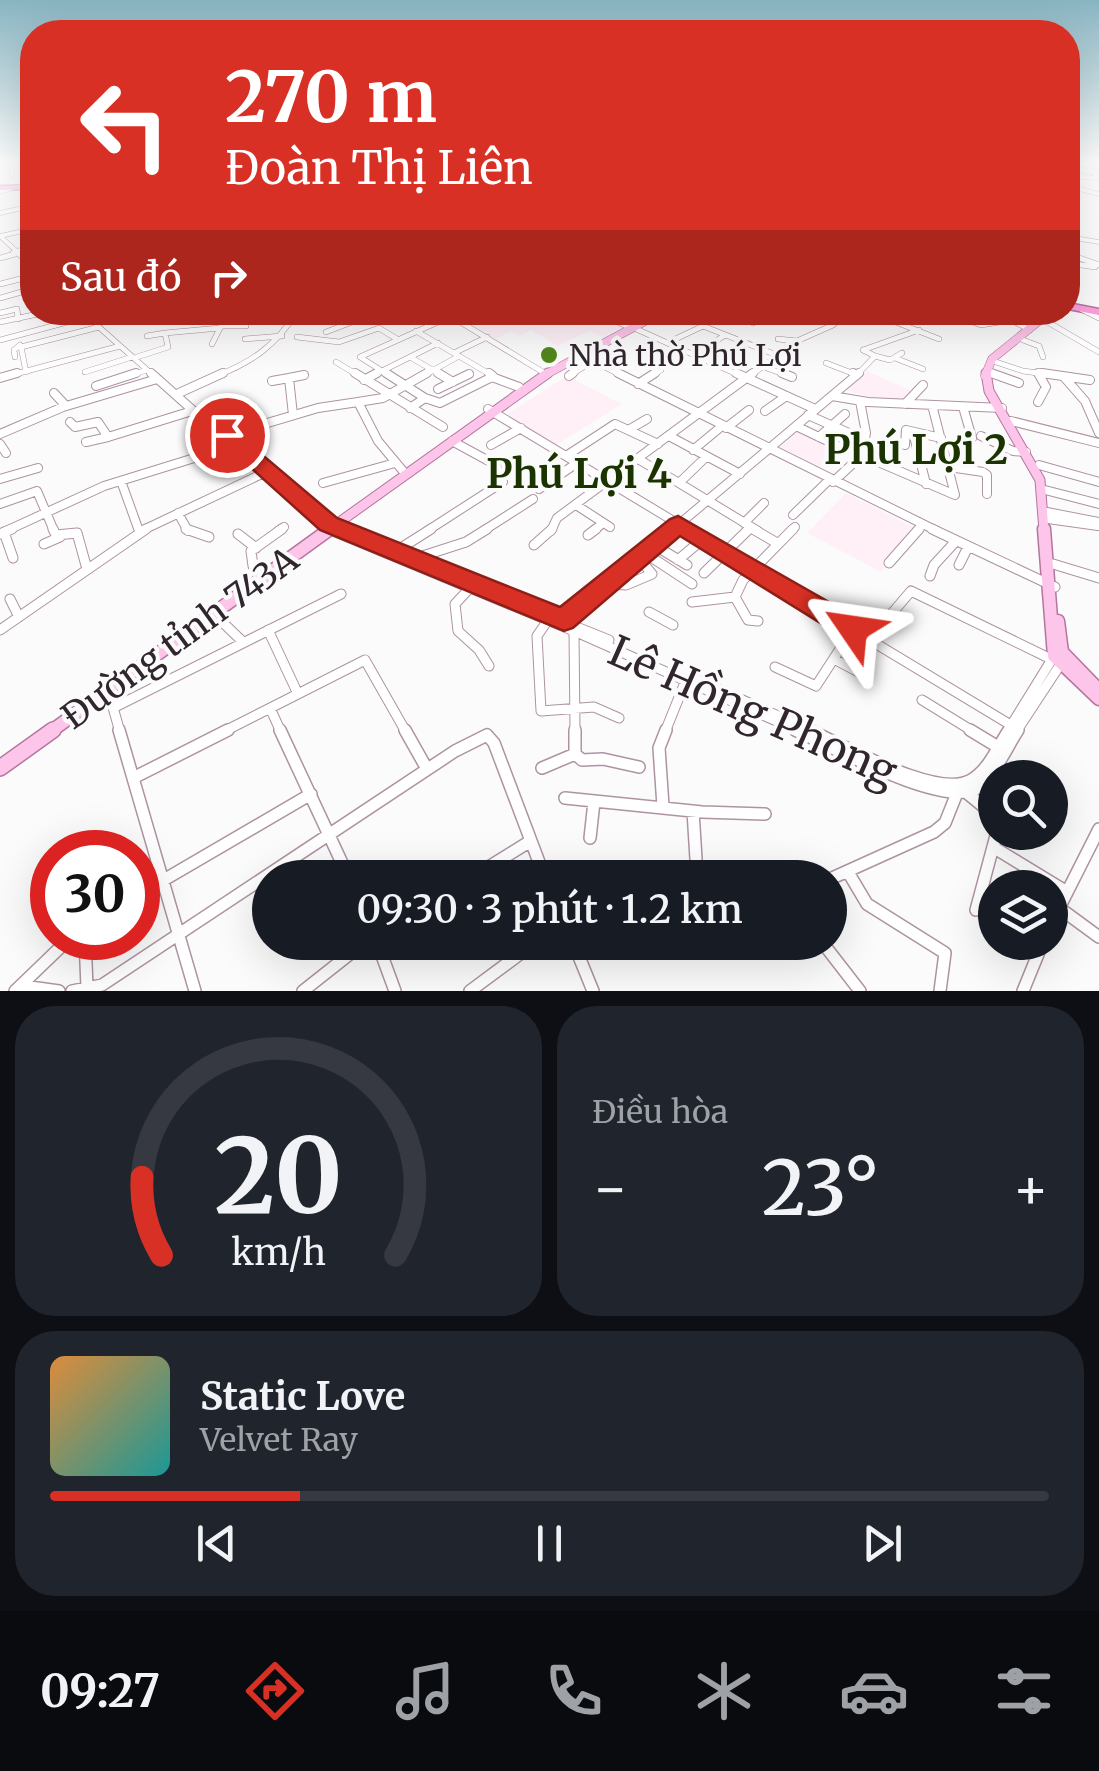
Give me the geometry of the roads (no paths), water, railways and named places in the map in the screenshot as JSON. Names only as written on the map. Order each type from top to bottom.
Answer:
[{"type":"main road","name":"Đường tỉnh 743A","points":[[0,768],[452,441],[519,387],[635,325]]},
{"type":"main road","points":[[1038,325],[992,359],[988,376],[1000,408],[1037,465],[1059,658],[1099,699]]},
{"type":"main road","points":[[988,376],[996,362],[1026,334]]},
{"type":"main road","name":"Đường tỉnh 743A","points":[[176,637],[214,614],[261,572],[329,527],[399,467],[546,372]]},
{"type":"main road","points":[[1000,408],[1037,465],[1045,490],[1052,586]]},
{"type":"main road","points":[[1059,658],[1099,690]]},
{"type":"main road","name":"Đường tỉnh 743A","points":[[0,760],[106,688]]},
{"type":"street","points":[[0,238],[20,259]]},
{"type":"street","points":[[0,258],[20,251]]},
{"type":"street","points":[[0,312],[17,309],[18,319],[0,322]]},
{"type":"street","points":[[0,340],[52,325]]},
{"type":"street","points":[[15,357],[14,350],[99,325]]},
{"type":"street","name":"Lê Hồng Phong","points":[[99,325],[235,446]]},
{"type":"street","name":"Lê Hồng Phong","points":[[99,325],[329,527],[469,589],[557,622],[924,788],[962,793],[982,786],[1059,658]]},
{"type":"street","points":[[147,336],[245,325]]},
{"type":"street","points":[[178,393],[258,360],[289,325]]},
{"type":"street","points":[[326,332],[344,325]]},
{"type":"street","points":[[427,325],[338,364],[444,427]]},
{"type":"street","points":[[465,325],[546,372]]},
{"type":"street","points":[[626,325],[785,397],[831,426],[865,440]]},
{"type":"street","points":[[667,343],[699,325]]},
{"type":"street","points":[[703,325],[779,356]]},
{"type":"street","points":[[534,545],[550,533],[557,518],[796,341],[833,325]]},
{"type":"street","points":[[914,325],[939,339]]},
{"type":"street","points":[[1016,325],[1039,346],[1043,357]]},
{"type":"street","points":[[1060,325],[1099,352]]},
{"type":"street","points":[[212,344],[220,327]]},
{"type":"street","points":[[296,337],[339,342],[379,328],[411,356],[453,382]]},
{"type":"street","points":[[920,330],[863,350],[889,360],[899,355],[923,369]]},
{"type":"street","points":[[416,331],[494,377],[519,387]]},
{"type":"street","points":[[84,372],[168,348],[164,333]]},
{"type":"street","points":[[710,363],[726,352],[710,345],[725,335]]},
{"type":"street","points":[[17,336],[26,372]]},
{"type":"street","points":[[245,339],[282,336]]},
{"type":"street","points":[[778,339],[783,336],[796,341]]},
{"type":"street","points":[[227,435],[276,417],[389,395],[486,338]]},
{"type":"street","points":[[364,380],[438,344]]},
{"type":"street","points":[[3,388],[1,378],[120,346]]},
{"type":"street","points":[[579,354],[831,481],[1052,586]]},
{"type":"street","points":[[619,718],[594,707],[542,711],[537,636],[609,584],[876,356]]},
{"type":"street","points":[[360,357],[424,398],[440,403],[494,377]]},
{"type":"street","points":[[569,376],[593,361]]},
{"type":"street","points":[[826,362],[858,375]]},
{"type":"street","points":[[996,362],[1090,380]]},
{"type":"street","points":[[764,366],[792,377]]},
{"type":"street","points":[[96,386],[147,370]]},
{"type":"street","points":[[638,384],[661,370]]},
{"type":"street","points":[[1038,373],[1046,387],[1038,402]]},
{"type":"street","points":[[438,389],[470,374]]},
{"type":"street","points":[[272,381],[304,375]]},
{"type":"street","points":[[988,376],[1018,383]]},
{"type":"street","points":[[1064,376],[1085,401],[1099,433]]},
{"type":"street","points":[[289,378],[293,415]]},
{"type":"street","points":[[0,434],[66,406],[157,379]]},
{"type":"street","points":[[905,404],[923,385]]},
{"type":"street","points":[[54,392],[66,406]]},
{"type":"street","points":[[832,396],[892,404],[1000,408]]},
{"type":"street","points":[[765,411],[785,397]]},
{"type":"street","points":[[86,442],[196,411],[236,404],[246,398]]},
{"type":"street","points":[[410,408],[424,398]]},
{"type":"street","points":[[793,515],[862,456],[866,422],[860,401]]},
{"type":"street","points":[[323,483],[399,467],[378,441],[358,402]]},
{"type":"street","points":[[892,404],[896,417]]},
{"type":"street","points":[[862,456],[955,494],[932,405]]},
{"type":"street","points":[[963,407],[977,437],[1026,452]]},
{"type":"street","points":[[490,410],[1015,727]]},
{"type":"street","points":[[693,450],[749,410]]},
{"type":"street","points":[[94,411],[108,437]]},
{"type":"street","points":[[818,437],[845,414]]},
{"type":"street","points":[[136,418],[141,428]]},
{"type":"street","points":[[630,430],[647,419]]},
{"type":"street","points":[[1010,421],[1099,443]]},
{"type":"street","points":[[70,422],[75,427],[98,422]]},
{"type":"street","points":[[566,456],[615,424],[658,444]]},
{"type":"street","points":[[796,426],[842,448]]},
{"type":"street","points":[[491,445],[521,428]]},
{"type":"street","points":[[905,445],[904,431],[941,438]]},
{"type":"street","points":[[913,432],[926,484]]},
{"type":"street","points":[[669,436],[740,474]]},
{"type":"street","points":[[392,553],[502,482],[496,465],[452,441]]},
{"type":"street","points":[[0,444],[6,453]]},
{"type":"street","points":[[13,558],[2,533],[121,481],[235,446]]},
{"type":"street","points":[[679,483],[706,457]]},
{"type":"street","points":[[638,459],[778,543]]},
{"type":"street","points":[[539,489],[578,463]]},
{"type":"street","points":[[1037,465],[1099,482]]},
{"type":"street","points":[[949,467],[984,472],[987,494]]},
{"type":"street","points":[[0,478],[38,468]]},
{"type":"street","points":[[0,630],[138,532],[266,472]]},
{"type":"street","points":[[121,481],[138,532]]},
{"type":"street","points":[[1045,490],[1099,504]]},
{"type":"street","points":[[0,504],[38,491],[60,537]]},
{"type":"street","points":[[410,560],[466,542],[534,499]]},
{"type":"street","points":[[704,574],[764,503]]},
{"type":"street","points":[[576,505],[607,525],[588,535]]},
{"type":"street","points":[[178,513],[188,532],[209,537]]},
{"type":"street","points":[[1048,515],[1099,524]]},
{"type":"street","points":[[890,564],[922,525]]},
{"type":"street","points":[[261,572],[253,566],[250,552],[284,527]]},
{"type":"street","name":"Lê Hồng Phong","points":[[329,527],[924,781],[947,787],[975,780],[1015,727]]},
{"type":"street","points":[[692,602],[735,596],[754,568],[796,527]]},
{"type":"street","points":[[44,544],[77,533],[87,570]]},
{"type":"street","points":[[238,534],[256,548]]},
{"type":"street","points":[[654,545],[682,563],[703,539]]},
{"type":"street","points":[[930,576],[956,541]]},
{"type":"street","points":[[959,565],[968,547]]},
{"type":"street","points":[[609,584],[626,584],[652,574],[642,556]]},
{"type":"street","points":[[642,556],[692,584]]},
{"type":"street","points":[[1053,564],[1099,578]]},
{"type":"street","points":[[469,589],[454,604],[458,631],[489,666]]},
{"type":"street","points":[[870,639],[910,591],[1059,658]]},
{"type":"street","points":[[113,708],[341,594]]},
{"type":"street","points":[[735,596],[748,620],[758,621]]},
{"type":"street","points":[[10,599],[19,617]]},
{"type":"street","points":[[648,612],[673,625]]},
{"type":"street","points":[[214,614],[244,642]]},
{"type":"street","points":[[776,667],[813,687],[819,684],[853,629]]},
{"type":"street","points":[[268,630],[298,694]]},
{"type":"street","points":[[574,631],[575,754],[582,760],[639,767]]},
{"type":"street","points":[[834,659],[864,675]]},
{"type":"street","points":[[134,778],[365,660],[428,769]]},
{"type":"street","points":[[663,806],[659,748],[686,680]]},
{"type":"street","points":[[106,688],[194,991]]},
{"type":"street","points":[[922,700],[998,747]]},
{"type":"street","points":[[270,708],[341,860]]},
{"type":"street","points":[[83,960],[80,990],[102,985],[428,769],[490,736],[537,860]]},
{"type":"street","points":[[542,768],[575,754]]},
{"type":"street","points":[[940,991],[945,952],[867,904],[848,872],[934,832],[945,822],[962,793],[978,804]]},
{"type":"street","points":[[160,883],[311,794]]},
{"type":"street","points":[[565,798],[765,814]]},
{"type":"street","points":[[590,838],[594,802]]},
{"type":"street","points":[[694,811],[696,859]]},
{"type":"street","points":[[1068,888],[1099,829]]},
{"type":"street","points":[[500,860],[529,842]]},
{"type":"street","points":[[976,910],[992,850]]},
{"type":"street","points":[[998,850],[1030,870]]},
{"type":"street","points":[[1068,914],[1099,937]]},
{"type":"street","points":[[19,988],[48,960]]},
{"type":"street","points":[[304,991],[343,960]]},
{"type":"street","points":[[383,960],[393,990]]},
{"type":"street","points":[[470,991],[512,960]]},
{"type":"street","points":[[580,960],[593,991]]},
{"type":"street","points":[[836,960],[860,991]]},
{"type":"street","points":[[1024,991],[1036,960]]},
{"type":"street","points":[[19,988],[59,991]]},
{"type":"place","name":"Nhà thờ Phú Lợi","points":[[549,355]]},
{"type":"district","name":"Phú Lợi 2","points":[[916,450]]},
{"type":"district","name":"Phú Lợi 4","points":[[579,474]]}]
